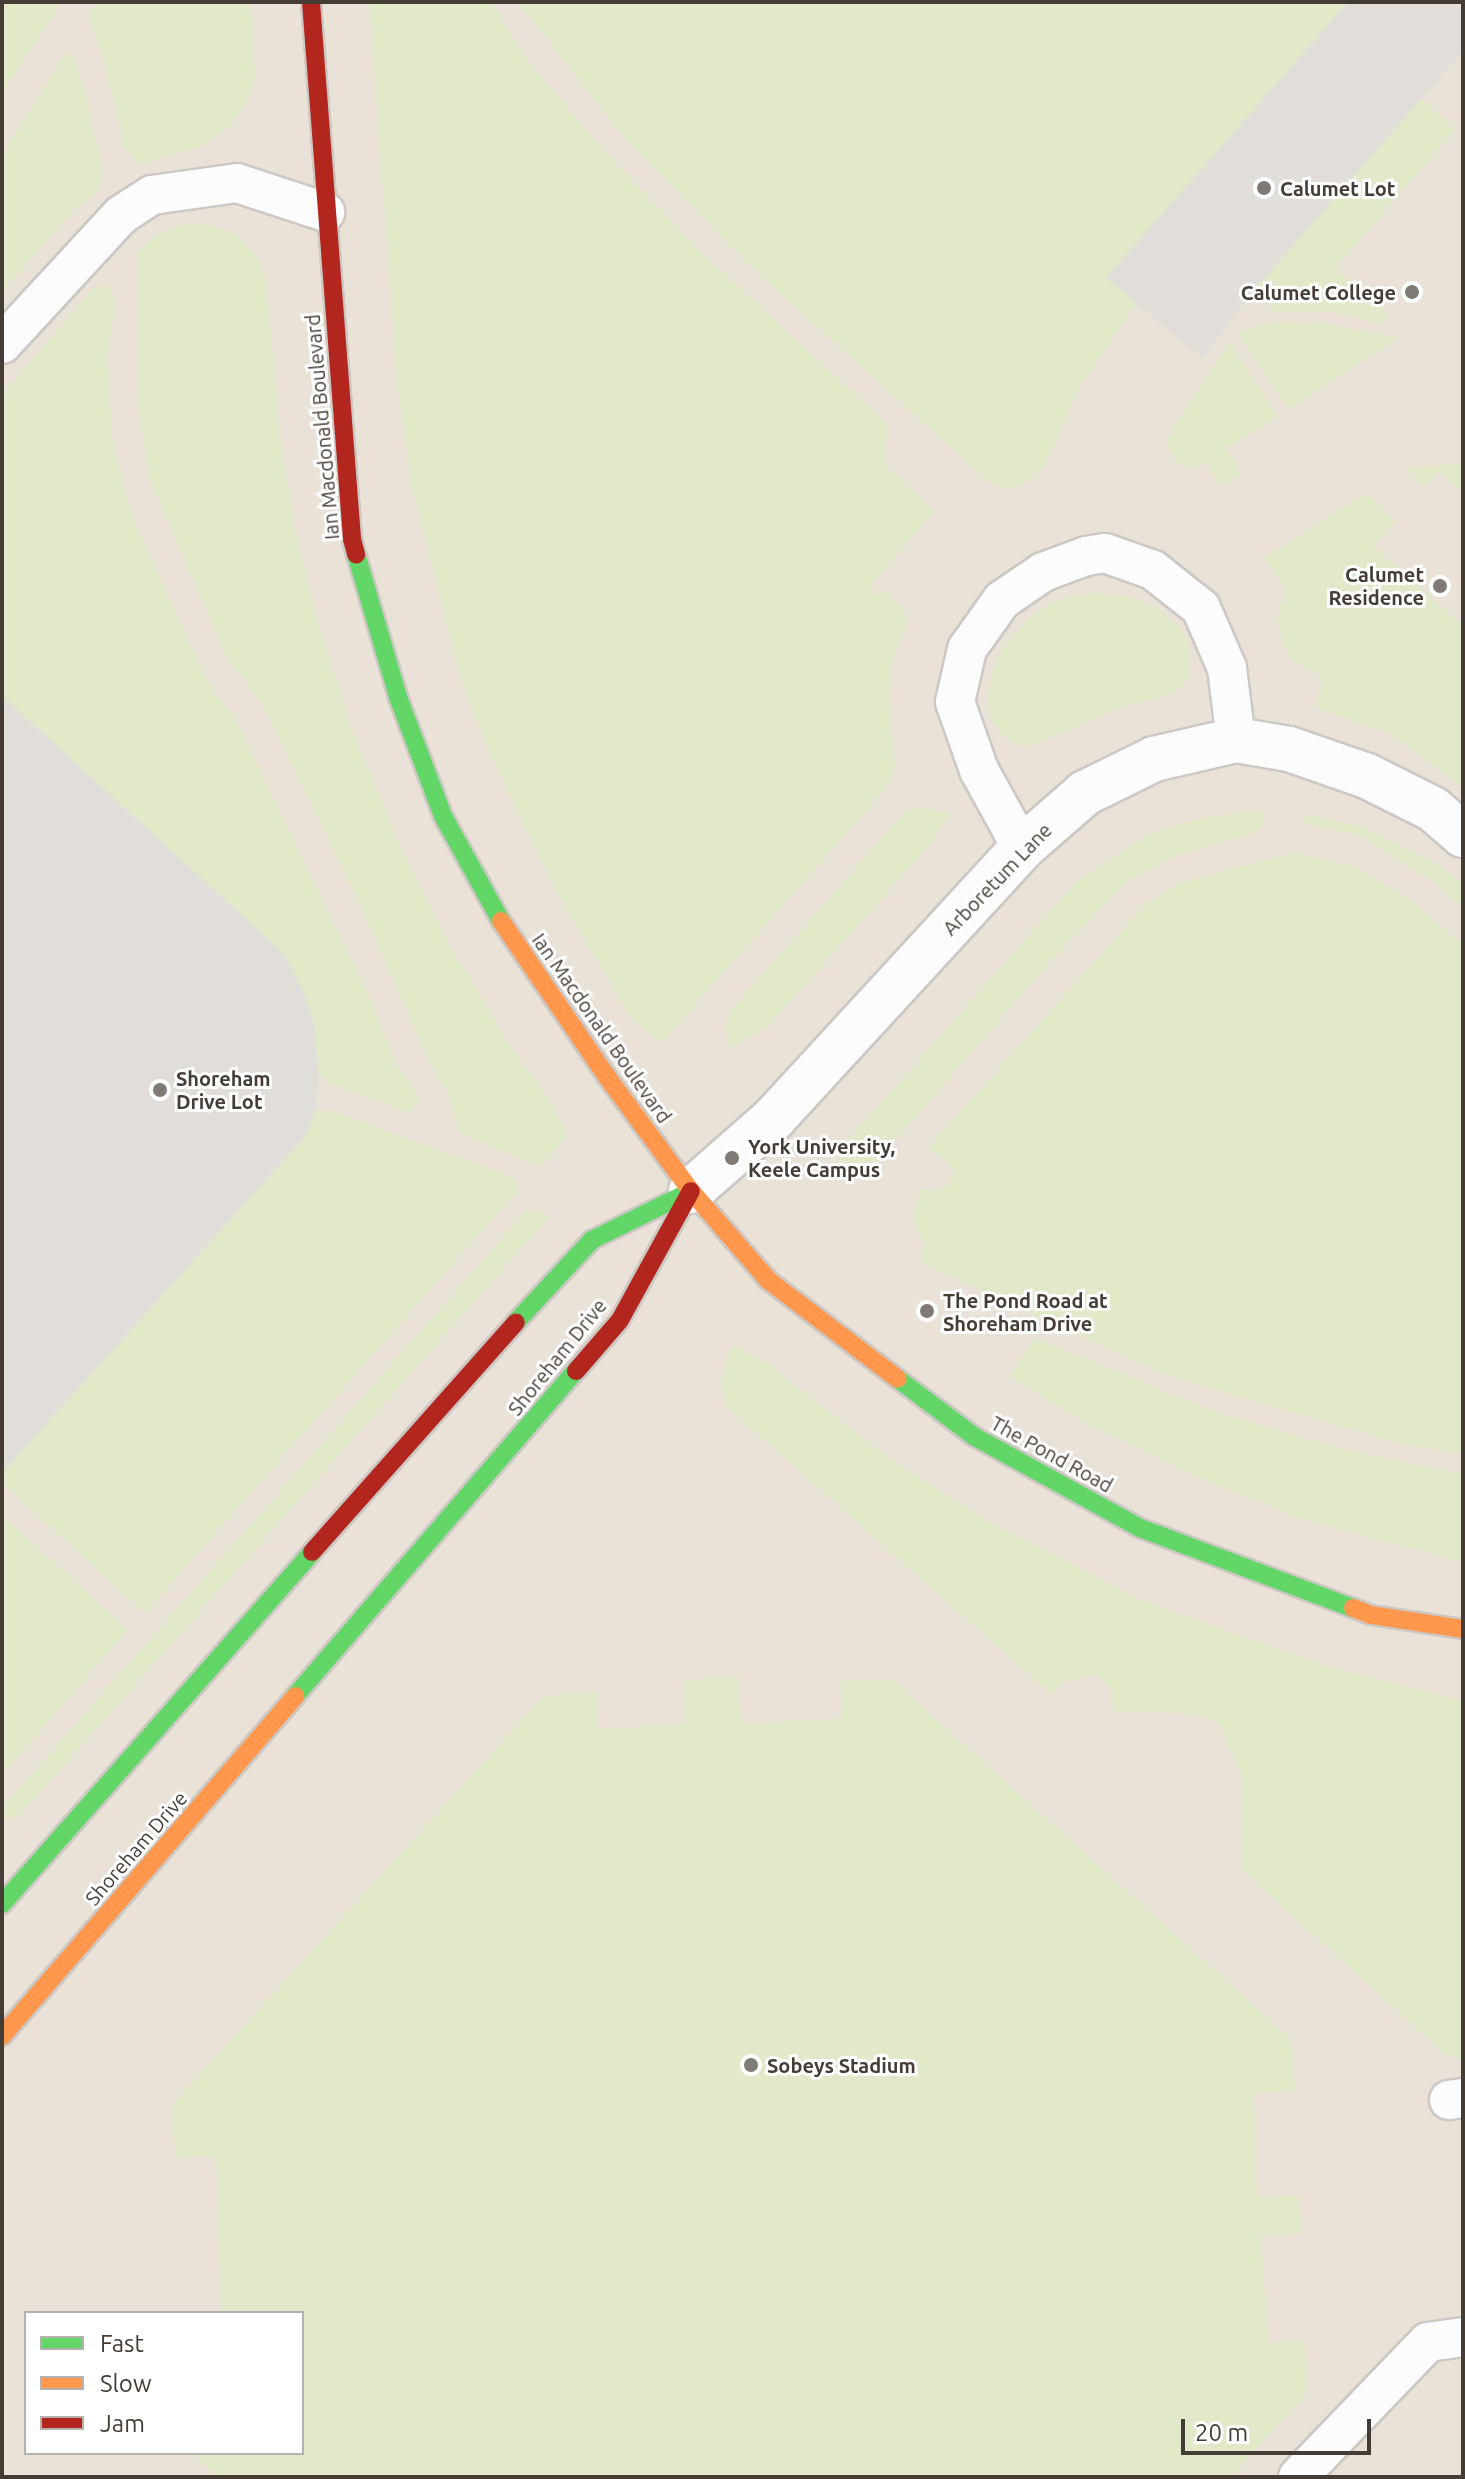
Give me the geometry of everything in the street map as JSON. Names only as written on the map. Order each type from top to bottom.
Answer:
[{"type":"street","name":"Ian Macdonald Boulevard","points":[[311,2],[352,539],[398,697],[443,816],[500,920],[607,1077],[691,1191]]},
{"type":"street","name":"Arboretum Lane","points":[[691,1191],[774,1118],[1022,848],[1085,793],[1154,759],[1236,740],[1289,749],[1367,776],[1433,809],[1463,835]]},
{"type":"street","name":"The Pond Road","points":[[691,1191],[768,1280],[975,1437],[1140,1528],[1371,1615],[1463,1629]]},
{"type":"street","points":[[2,1904],[495,1345],[592,1240],[691,1191]]},
{"type":"street","name":"Shoreham Drive","points":[[2,2036],[620,1320],[691,1191]]},
{"type":"lane","points":[[2,344],[121,215],[152,195],[237,183],[325,212]]},
{"type":"lane","points":[[1022,848],[979,770],[955,702],[967,649],[1002,600],[1043,572],[1086,556],[1105,553],[1153,570],[1201,608],[1227,668],[1236,740]]},
{"type":"lane","points":[[1298,2477],[1428,2342],[1463,2337]]},
{"type":"shaded area","name":"York University, Keele Campus","points":[[2,2],[1463,2],[1463,2477],[2,2477]]},
{"type":"shaded area","name":"Calumet Lot","points":[[1348,2],[1454,2],[1463,10],[1463,51],[1254,290],[1202,358],[1106,278]]},
{"type":"shaded area","name":"Shoreham Drive Lot","points":[[2,696],[284,954],[301,987],[314,1023],[318,1071],[316,1110],[306,1135],[2,1473]]},
{"type":"green space","points":[[2,2],[61,2],[2,95]]},
{"type":"green space","points":[[97,2],[252,2],[255,78],[245,106],[232,124],[203,146],[139,164],[124,146],[102,52],[92,30],[89,14]]},
{"type":"green space","points":[[369,2],[491,2],[527,60],[602,149],[705,256],[888,425],[884,464],[934,511],[871,585],[877,597],[884,590],[909,617],[892,664],[889,694],[895,763],[892,776],[880,795],[661,1043],[631,1018],[556,891],[490,754],[462,683],[410,479],[397,379]]},
{"type":"green space","points":[[518,2],[1348,2],[1107,277],[1136,304],[1079,388],[1045,466],[1020,486],[1006,489],[988,481],[751,267],[622,135]]},
{"type":"green space","points":[[66,53],[74,58],[83,83],[103,172],[97,191],[72,211],[2,292],[2,155]]},
{"type":"green space","points":[[1421,98],[1455,130],[1335,269],[1388,314],[1382,324],[1334,312],[1275,311],[1254,290]]},
{"type":"green space","points":[[188,223],[211,225],[235,234],[254,253],[266,278],[279,428],[294,525],[317,620],[352,730],[403,852],[449,944],[508,1042],[553,1106],[567,1136],[541,1167],[459,1132],[446,1089],[429,1062],[357,898],[262,704],[226,656],[148,475],[138,399],[138,252],[156,235]]},
{"type":"green space","points":[[108,285],[115,298],[108,359],[112,440],[133,518],[211,688],[234,717],[267,785],[372,1003],[396,1064],[420,1099],[409,1113],[328,1082],[318,1071],[314,1023],[284,954],[2,696],[2,395],[93,288]]},
{"type":"green space","points":[[1272,322],[1321,323],[1398,338],[1288,409],[1237,332]]},
{"type":"green space","points":[[1229,342],[1278,416],[1226,448],[1241,473],[1221,487],[1206,462],[1191,468],[1176,462],[1168,447],[1168,437]]},
{"type":"green space","points":[[1463,464],[1463,492],[1439,471],[1425,486],[1405,468]]},
{"type":"green space","points":[[1367,493],[1395,521],[1373,546],[1463,626],[1463,788],[1389,733],[1316,708],[1322,677],[1293,660],[1283,644],[1278,626],[1279,606],[1288,592],[1264,558]]},
{"type":"green space","points":[[1100,593],[1129,597],[1157,608],[1177,624],[1188,640],[1190,672],[1182,687],[1166,696],[1118,708],[1032,746],[1018,745],[1001,734],[990,718],[987,695],[992,670],[1002,650],[1031,616],[1052,603],[1075,595]]},
{"type":"green space","points":[[925,808],[949,813],[932,842],[770,1024],[730,1049],[725,1029],[728,1014],[901,816],[910,809]]},
{"type":"green space","points":[[1265,810],[1262,827],[1252,833],[1169,858],[1127,881],[1048,964],[873,1166],[847,1167],[836,1154],[1077,881],[1150,834],[1205,817]]},
{"type":"green space","points":[[1300,814],[1361,826],[1440,865],[1463,885],[1463,907],[1432,881],[1360,836],[1307,824]]},
{"type":"green space","points":[[1292,853],[1353,866],[1405,896],[1463,945],[1463,1453],[1405,1445],[1169,1376],[920,1262],[925,1246],[915,1225],[913,1209],[921,1190],[939,1190],[948,1184],[954,1173],[947,1162],[928,1148],[1146,904],[1180,883]]},
{"type":"green space","points":[[316,1110],[332,1111],[514,1178],[517,1191],[145,1613],[2,1483],[2,1473],[306,1136]]},
{"type":"green space","points":[[538,1209],[549,1217],[21,1814],[2,1821],[2,1808],[526,1211]]},
{"type":"green space","points":[[1035,1338],[1218,1413],[1353,1452],[1463,1474],[1463,1562],[1298,1518],[1191,1474],[1086,1423],[1009,1376]]},
{"type":"green space","points":[[732,1345],[768,1364],[887,1457],[987,1521],[1140,1600],[1323,1665],[1463,1701],[1463,2059],[1446,2055],[1243,1871],[1242,1777],[1219,1724],[1199,1714],[1113,1711],[1111,1689],[1097,1674],[1062,1682],[1051,1694],[726,1406],[720,1381]]},
{"type":"green space","points":[[2,1515],[128,1630],[2,1774]]},
{"type":"green space","name":"Sobeys Stadium","points":[[737,1676],[741,1724],[842,1718],[840,1681],[891,1679],[1292,2040],[1295,2090],[1254,2094],[1257,2198],[1298,2196],[1301,2233],[1261,2236],[1268,2343],[1304,2340],[1308,2391],[1231,2477],[218,2477],[193,2455],[304,2455],[304,2311],[222,2311],[216,2156],[175,2157],[173,2104],[544,1696],[596,1692],[598,1729],[686,1724],[684,1680]]},
{"type":"traffic: fast","points":[[356,554],[398,697],[443,816],[501,921]]},
{"type":"traffic: fast","points":[[516,1322],[592,1240],[691,1191]]},
{"type":"traffic: fast","points":[[295,1696],[576,1371]]},
{"type":"traffic: fast","points":[[898,1379],[975,1437],[1140,1528],[1353,1608]]},
{"type":"traffic: fast","points":[[2,1904],[312,1552]]},
{"type":"traffic: slow","points":[[501,921],[607,1077],[691,1191],[768,1280],[898,1379]]},
{"type":"traffic: slow","points":[[1353,1608],[1371,1615],[1463,1629]]},
{"type":"traffic: slow","points":[[2,2036],[295,1696]]},
{"type":"traffic: jam","points":[[311,2],[352,539],[356,554]]},
{"type":"traffic: jam","points":[[576,1371],[620,1320],[691,1191]]},
{"type":"traffic: jam","points":[[312,1552],[516,1322]]},
{"type":"place","name":"Calumet Lot","points":[[1264,188]]},
{"type":"place","name":"Calumet College","points":[[1412,292]]},
{"type":"place","name":"Calumet Residence","points":[[1440,586]]},
{"type":"place","name":"Shoreham Drive Lot","points":[[160,1090]]},
{"type":"place","name":"York University, Keele Campus","points":[[732,1158]]},
{"type":"place","name":"The Pond Road at Shoreham Drive","points":[[927,1311]]},
{"type":"place","name":"Sobeys Stadium","points":[[751,2065]]}]
